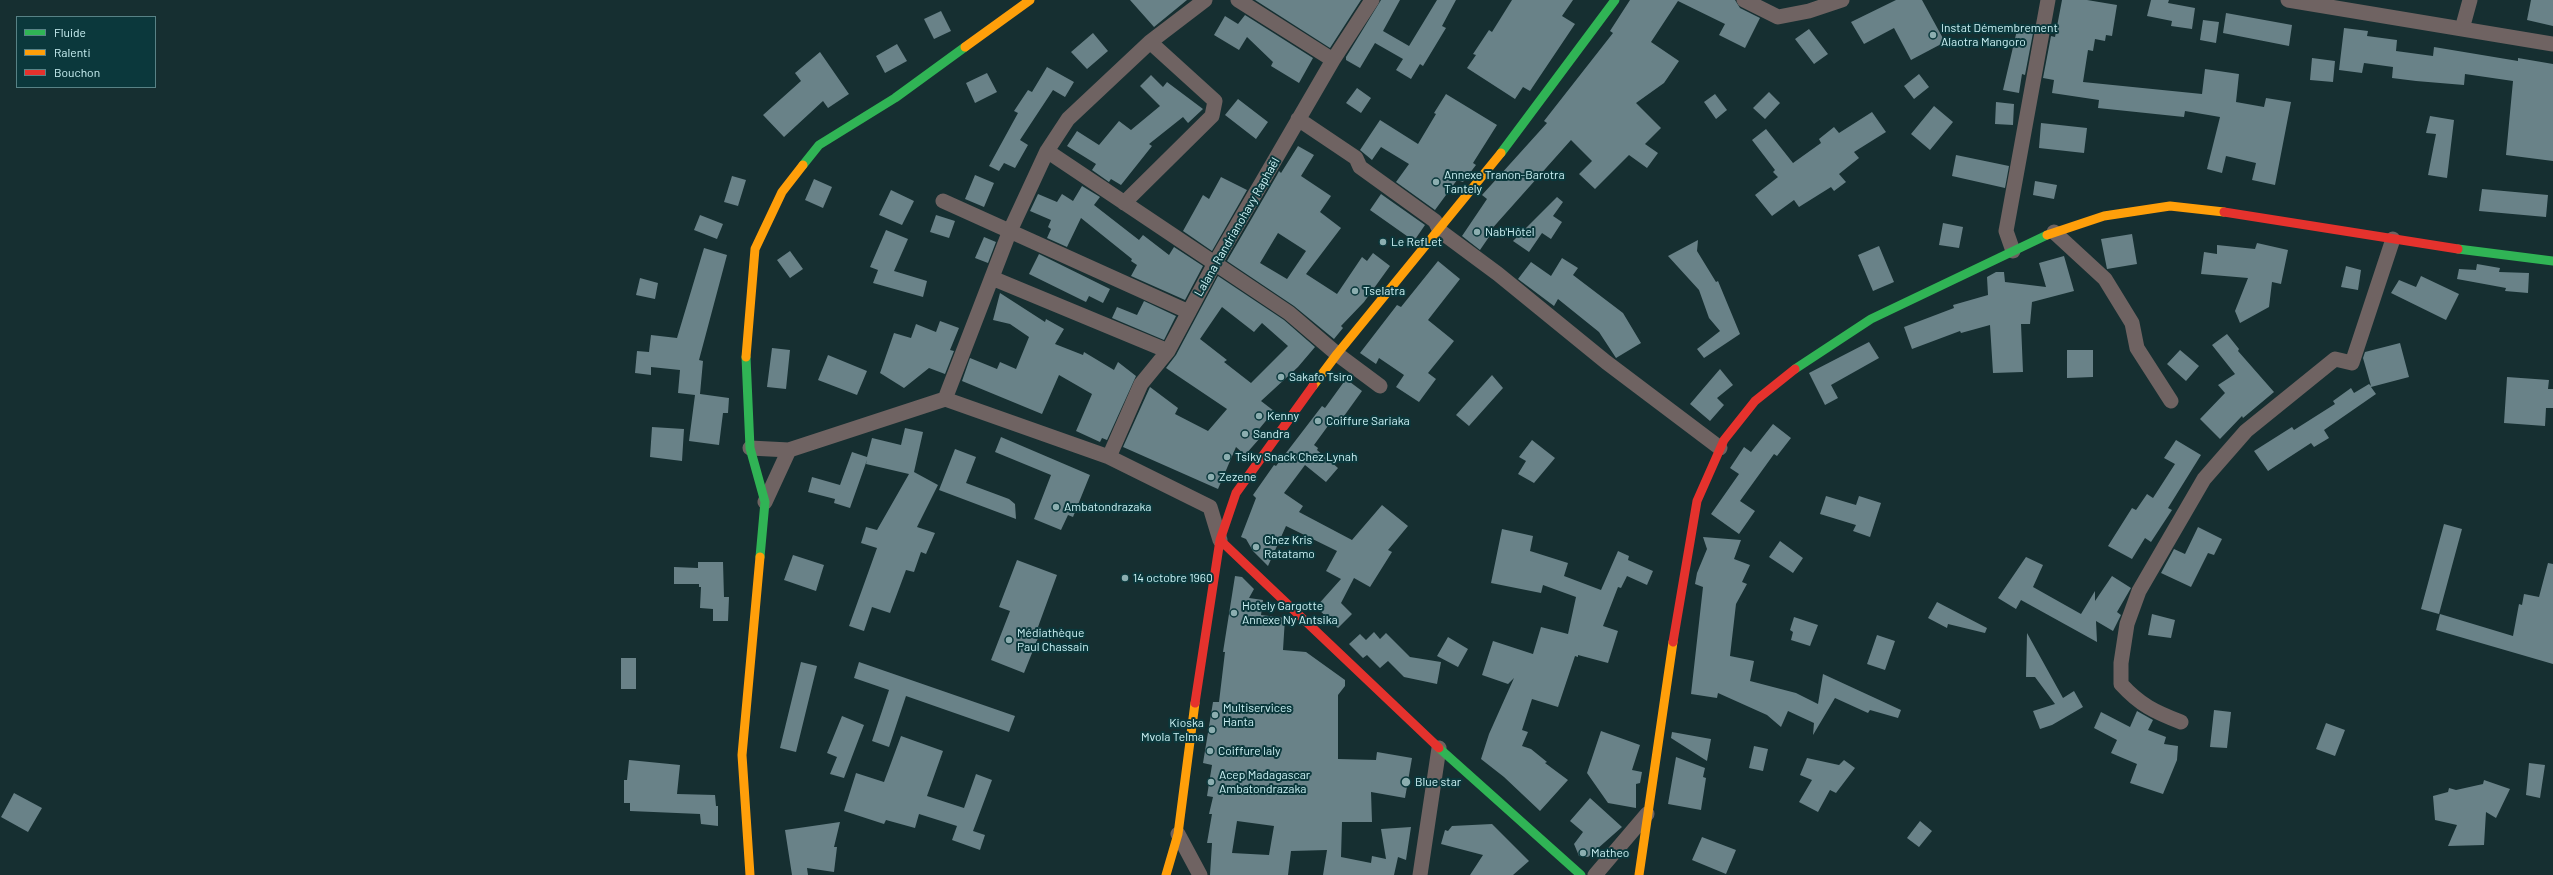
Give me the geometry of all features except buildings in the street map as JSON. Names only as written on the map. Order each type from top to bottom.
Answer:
[{"type":"street","points":[[765,502],[750,448],[746,356],[755,249],[782,192],[819,145],[895,98],[1030,0]]},
{"type":"street","points":[[945,399],[1009,233],[1047,151],[1068,119],[1150,42],[1204,0]]},
{"type":"street","points":[[1238,0],[1333,60]]},
{"type":"street","name":"Lalana Randrianohavy Raphaël","points":[[1109,457],[1141,384],[1168,351],[1215,263],[1298,119],[1333,60],[1372,0]]},
{"type":"street","points":[[1166,875],[1178,834],[1195,701],[1220,540],[1236,493],[1337,354],[1440,231],[1495,161],[1615,0]]},
{"type":"street","points":[[1744,0],[1778,17],[1809,11],[1842,0]]},
{"type":"street","points":[[2013,251],[2006,231],[2048,0]]},
{"type":"street","points":[[2288,0],[2553,44]]},
{"type":"street","points":[[2462,29],[2470,0]]},
{"type":"street","points":[[1124,203],[1212,116],[1215,100],[1150,42]]},
{"type":"street","points":[[1298,119],[1356,158],[1360,167],[1435,221],[1440,231],[1498,274],[1606,362],[1720,448]]},
{"type":"street","points":[[1047,151],[1289,313],[1337,354],[1380,386]]},
{"type":"street","points":[[943,201],[1009,233],[1189,312]]},
{"type":"street","points":[[1639,875],[1647,814],[1697,501],[1724,440],[1755,401],[1801,364],[1871,319],[2054,232],[2104,216],[2170,206],[2246,215],[2393,239],[2553,261]]},
{"type":"street","points":[[2054,232],[2106,279],[2132,323],[2137,348],[2171,401]]},
{"type":"street","points":[[2181,722],[2146,707],[2136,700],[2121,684],[2127,624],[2139,591],[2204,479],[2246,431],[2335,359],[2352,363],[2393,239]]},
{"type":"street","points":[[992,278],[1168,351]]},
{"type":"street","points":[[750,448],[789,450],[945,399],[1109,457],[1210,507],[1220,540],[1439,748],[1581,875]]},
{"type":"street","points":[[750,875],[742,755],[765,502],[789,450]]},
{"type":"street","points":[[1420,875],[1439,748]]},
{"type":"street","points":[[1595,875],[1647,814]]},
{"type":"street","points":[[1178,834],[1200,875]]},
{"type":"traffic: fast","points":[[1501,153],[1615,0]]},
{"type":"traffic: fast","points":[[803,165],[819,145],[895,98],[965,47]]},
{"type":"traffic: fast","points":[[1795,369],[1871,319],[2047,235]]},
{"type":"traffic: fast","points":[[2458,249],[2553,261]]},
{"type":"traffic: fast","points":[[746,357],[750,448],[765,502],[760,557]]},
{"type":"traffic: fast","points":[[1439,748],[1581,875]]},
{"type":"traffic: slow","points":[[965,47],[1030,0]]},
{"type":"traffic: slow","points":[[1313,386],[1337,354],[1501,153]]},
{"type":"traffic: slow","points":[[746,357],[755,249],[782,192],[803,165]]},
{"type":"traffic: slow","points":[[2047,235],[2104,216],[2170,206],[2224,212]]},
{"type":"traffic: slow","points":[[750,875],[742,755],[760,557]]},
{"type":"traffic: slow","points":[[1639,875],[1673,642]]},
{"type":"traffic: slow","points":[[1166,875],[1178,834],[1195,703]]},
{"type":"traffic: jam","points":[[2224,212],[2458,249]]},
{"type":"traffic: jam","points":[[1673,642],[1697,501],[1724,440],[1755,401],[1795,369]]},
{"type":"traffic: jam","points":[[1195,703],[1220,540],[1236,493],[1313,386]]},
{"type":"traffic: jam","points":[[1220,540],[1439,748]]},
{"type":"place","name":"Instat Démembrement Alaotra Mangoro","points":[[1933,35]]},
{"type":"place","name":"Annexe Tranon-Barotra Tantely","points":[[1436,182]]},
{"type":"place","name":"Nab'Hôtel","points":[[1477,232]]},
{"type":"place","name":"Le RefLet","points":[[1383,242]]},
{"type":"place","name":"Tselatra","points":[[1355,291]]},
{"type":"place","name":"Sakafo Tsiro","points":[[1281,377]]},
{"type":"place","name":"Kenny","points":[[1259,416]]},
{"type":"place","name":"Coiffure Sariaka","points":[[1318,421]]},
{"type":"place","name":"Sandra","points":[[1245,434]]},
{"type":"place","name":"Tsiky Snack Chez Lynah","points":[[1227,457]]},
{"type":"place","name":"Zezene","points":[[1211,477]]},
{"type":"place","name":"Ambatondrazaka","points":[[1056,507]]},
{"type":"place","name":"Chez Kris Ratatamo","points":[[1256,547]]},
{"type":"place","name":"14 octobre 1960","points":[[1125,578]]},
{"type":"place","name":"Hotely Gargotte Annexe Ny Antsika","points":[[1234,613]]},
{"type":"place","name":"Médiathèque Paul Chassain","points":[[1009,640]]},
{"type":"place","name":"Multiservices Hanta","points":[[1215,715]]},
{"type":"place","name":"Kioska Mvola Telma","points":[[1212,730]]},
{"type":"place","name":"Coiffure Ialy","points":[[1210,751]]},
{"type":"place","name":"Acep Madagascar Ambatondrazaka","points":[[1211,782]]},
{"type":"place","name":"Blue star","points":[[1406,782]]},
{"type":"place","name":"Matheo","points":[[1583,853]]}]
